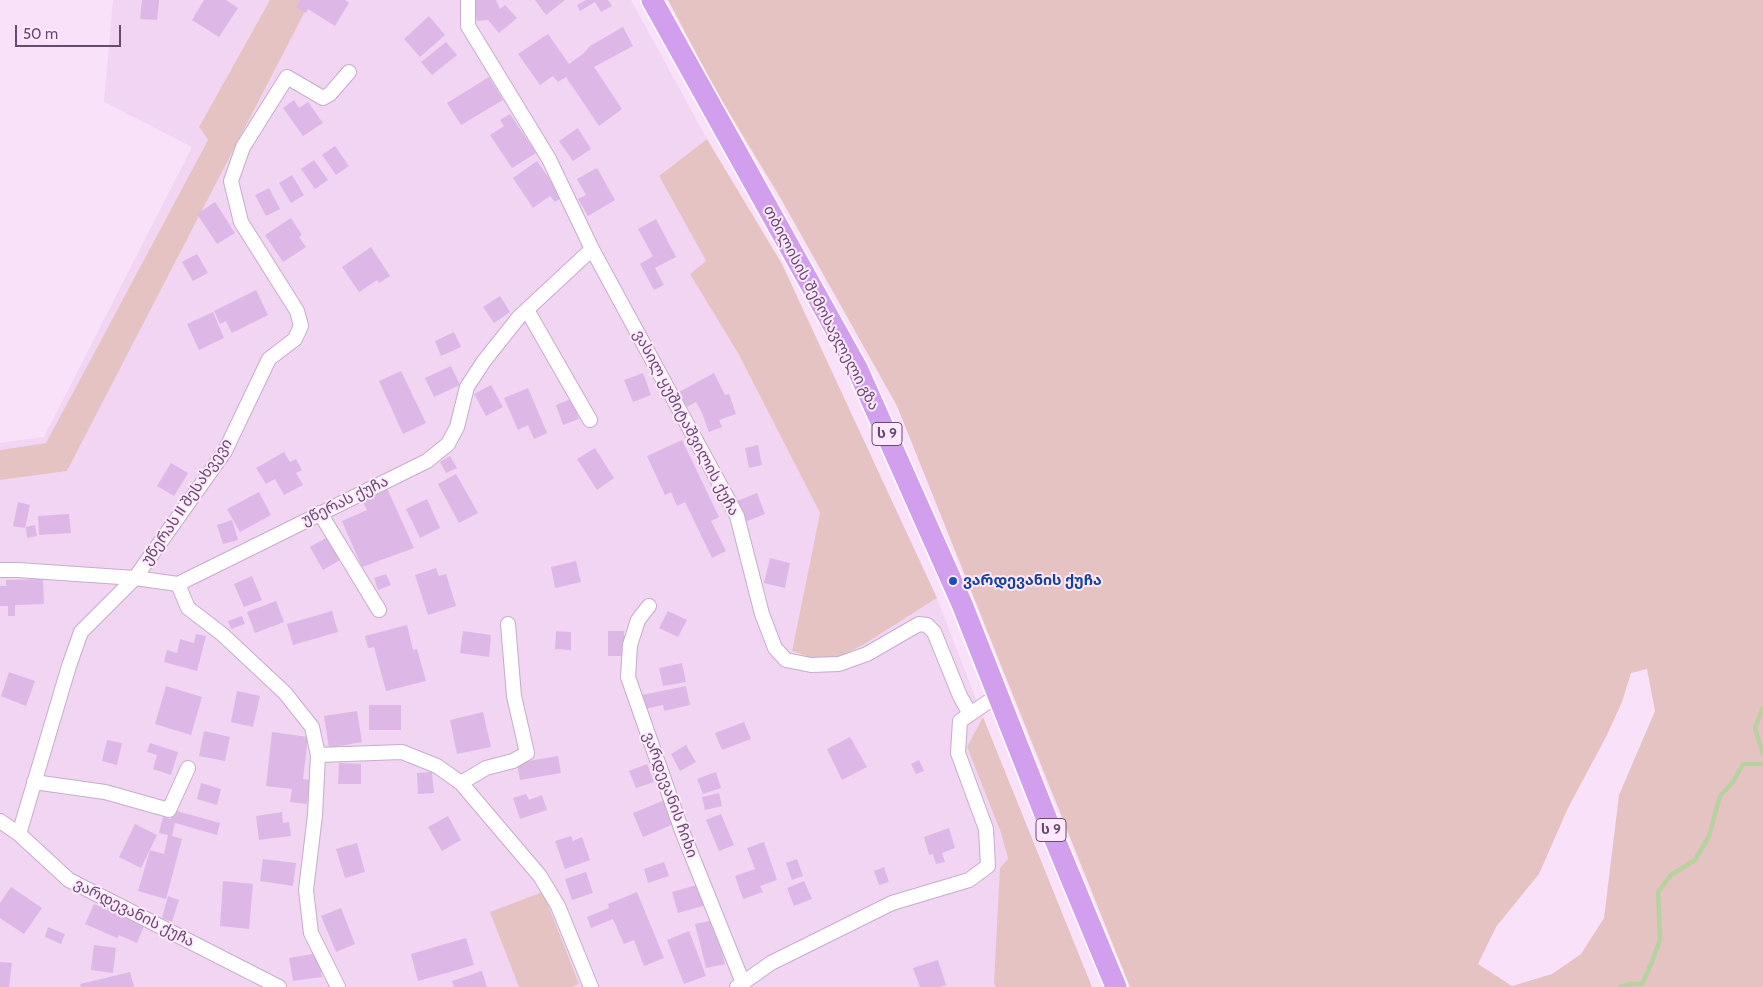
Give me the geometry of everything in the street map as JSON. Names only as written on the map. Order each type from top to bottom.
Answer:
[{"type":"highway","name":"თბილისის შემოსავლელი გზა","points":[[652,0],[857,368],[962,604],[1116,987]]},
{"type":"street","name":"ვასილ ყუშიტაშვილის ქუჩა","points":[[468,0],[468,26],[550,159],[592,249],[737,516],[762,614],[775,648],[786,660],[811,665],[838,664],[867,654],[919,624],[927,625],[934,632],[960,696],[970,714]]},
{"type":"street","name":"უწერას II შესახვევი","points":[[135,578],[225,451],[269,359],[295,339],[301,326],[297,311],[242,222],[231,181],[243,147],[287,77],[323,98],[330,94],[350,72]]},
{"type":"street","name":"უწერას ქუჩა","points":[[178,584],[426,461],[448,444],[457,427],[467,387],[484,361],[527,310],[592,249]]},
{"type":"street","points":[[527,310],[590,420]]},
{"type":"street","points":[[320,513],[379,610]]},
{"type":"street","points":[[0,570],[135,578],[178,584],[188,608],[222,634],[286,693],[312,727],[318,755],[315,815],[306,890],[311,933],[338,987]]},
{"type":"street","points":[[20,834],[69,666],[82,632],[135,578]]},
{"type":"street","name":"ვარდევანის ჩიხი","points":[[649,606],[638,620],[630,645],[628,677],[682,831],[740,985]]},
{"type":"street","points":[[461,783],[486,768],[513,761],[527,754],[514,696],[508,624]]},
{"type":"street","points":[[740,985],[771,963],[892,903],[968,880],[988,866],[986,829],[958,753],[960,721],[998,695]]},
{"type":"street","points":[[318,755],[402,752],[437,766],[461,783],[540,876],[558,906],[591,987]]},
{"type":"street","points":[[34,782],[106,792],[169,810],[188,768]]},
{"type":"street","name":"ვარდევანის ქუჩა","points":[[0,821],[20,834],[69,880],[279,987]]},
{"type":"shaded area","points":[[113,0],[270,0],[199,127],[208,140],[46,443],[0,450],[0,443],[44,437],[192,147],[104,102]]},
{"type":"shaded area","points":[[270,0],[311,0],[67,471],[0,480],[0,450],[46,443],[208,140],[199,127]]},
{"type":"shaded area","points":[[311,0],[631,0],[707,139],[659,176],[706,261],[690,274],[739,355],[820,513],[792,651],[836,658],[863,645],[937,598],[983,717],[967,747],[1001,833],[1008,859],[994,983],[996,987],[0,987],[0,480],[67,471]]},
{"type":"shaded area","points":[[668,0],[1763,0],[1763,987],[1130,987],[897,406],[781,199],[716,91]],"holes":[[[1647,669],[1655,711],[1619,795],[1604,918],[1581,954],[1552,974],[1512,986],[1478,964],[1496,927],[1539,874],[1568,808],[1606,737],[1622,702],[1631,673]]]},
{"type":"shaded area","points":[[707,139],[782,264],[937,598],[863,645],[836,658],[813,658],[792,651],[820,513],[739,355],[690,274],[706,261],[659,176]]},
{"type":"shaded area","points":[[983,717],[1092,987],[996,987],[994,983],[1000,868],[1008,859],[1001,833],[967,747]]},
{"type":"shaded area","points":[[543,892],[579,984],[571,987],[519,987],[490,912]]},
{"type":"building","points":[[142,0],[159,0],[157,20],[140,19]]},
{"type":"building","points":[[204,0],[226,0],[238,8],[219,37],[192,20]]},
{"type":"building","points":[[300,0],[345,0],[349,3],[335,26],[308,9],[306,13],[296,7]]},
{"type":"building","points":[[472,0],[496,0],[500,9],[505,5],[517,18],[499,33],[488,20],[477,21]]},
{"type":"building","points":[[535,0],[565,0],[546,15]]},
{"type":"building","points":[[586,0],[608,0],[612,6],[601,12],[595,2],[580,11],[577,5]]},
{"type":"building","points":[[429,16],[445,35],[420,57],[404,39]]},
{"type":"building","points":[[623,27],[633,46],[594,67],[622,109],[599,126],[566,77],[558,82],[553,76],[540,85],[518,54],[548,34],[569,64],[590,46]]},
{"type":"building","points":[[446,42],[457,55],[432,75],[421,62]]},
{"type":"building","points":[[489,77],[503,100],[461,125],[447,103]]},
{"type":"building","points":[[294,100],[299,108],[308,102],[323,123],[303,136],[283,108]]},
{"type":"building","points":[[510,114],[536,153],[512,168],[490,135],[504,126],[500,120]]},
{"type":"building","points":[[578,128],[591,149],[573,161],[559,141]]},
{"type":"building","points":[[335,146],[349,166],[336,175],[322,155]]},
{"type":"building","points":[[314,160],[328,180],[315,189],[301,169]]},
{"type":"building","points":[[537,161],[562,197],[555,202],[550,196],[533,208],[513,178]]},
{"type":"building","points":[[597,168],[615,200],[588,216],[578,199],[586,195],[577,179]]},
{"type":"building","points":[[292,175],[304,195],[291,203],[279,183]]},
{"type":"building","points":[[269,188],[280,209],[266,216],[255,195]]},
{"type":"building","points":[[215,202],[235,233],[217,244],[197,214]]},
{"type":"building","points":[[291,218],[302,235],[299,237],[306,247],[283,262],[265,235]]},
{"type":"building","points":[[656,219],[676,257],[655,268],[664,285],[654,290],[640,264],[653,256],[638,229]]},
{"type":"building","points":[[371,247],[390,276],[379,283],[377,280],[359,292],[342,267]]},
{"type":"building","points":[[197,254],[208,273],[193,281],[182,262]]},
{"type":"building","points":[[256,290],[268,315],[232,333],[226,321],[220,324],[214,311]]},
{"type":"building","points":[[500,296],[510,312],[494,323],[483,307]]},
{"type":"building","points":[[213,312],[224,338],[199,350],[187,324]]},
{"type":"building","points":[[454,332],[461,347],[441,356],[435,341]]},
{"type":"building","points":[[451,366],[460,385],[434,397],[425,378]]},
{"type":"building","points":[[401,371],[426,423],[403,434],[379,381]]},
{"type":"building","points":[[643,373],[651,395],[633,402],[624,380]]},
{"type":"building","points":[[714,373],[725,395],[729,394],[736,414],[719,420],[722,427],[709,432],[696,402],[687,407],[679,392]]},
{"type":"building","points":[[491,385],[503,407],[486,416],[474,394]]},
{"type":"building","points":[[528,388],[547,433],[534,439],[528,425],[518,430],[504,398]]},
{"type":"building","points":[[571,399],[579,419],[563,425],[556,405]]},
{"type":"building","points":[[682,440],[719,517],[711,521],[726,551],[712,558],[685,502],[677,506],[671,492],[665,495],[647,456]]},
{"type":"building","points":[[758,445],[762,465],[749,468],[745,448]]},
{"type":"building","points":[[595,448],[614,478],[597,490],[577,459]]},
{"type":"building","points":[[284,452],[290,462],[296,459],[302,470],[296,473],[303,485],[284,495],[275,479],[266,484],[256,468]]},
{"type":"building","points":[[450,456],[457,468],[446,473],[440,462]]},
{"type":"building","points":[[171,463],[188,473],[174,496],[157,486]]},
{"type":"building","points":[[456,474],[478,513],[459,523],[438,484]]},
{"type":"building","points":[[386,486],[414,548],[362,567],[342,521],[367,510],[361,498]]},
{"type":"building","points":[[259,492],[271,515],[240,532],[227,509]]},
{"type":"building","points":[[757,493],[765,514],[745,522],[737,501]]},
{"type":"building","points":[[427,499],[440,528],[420,538],[406,509]]},
{"type":"building","points":[[18,502],[30,505],[25,528],[13,526]]},
{"type":"building","points":[[69,514],[71,533],[39,535],[38,516]]},
{"type":"building","points":[[232,520],[238,540],[223,544],[217,525]]},
{"type":"building","points":[[35,525],[37,536],[27,538],[26,527]]},
{"type":"building","points":[[329,536],[342,559],[323,570],[310,547]]},
{"type":"building","points":[[770,558],[790,563],[785,588],[764,583]]},
{"type":"building","points":[[576,561],[581,582],[555,588],[551,567]]},
{"type":"building","points":[[436,568],[439,576],[446,574],[456,606],[428,615],[415,575]]},
{"type":"building","points":[[386,574],[391,585],[378,590],[374,578]]},
{"type":"building","points":[[252,576],[262,600],[244,607],[234,584]]},
{"type":"building","points":[[43,579],[44,604],[15,605],[15,616],[8,616],[8,606],[0,606],[0,586],[6,586],[6,580]]},
{"type":"building","points":[[276,601],[284,622],[255,633],[247,612]]},
{"type":"building","points":[[332,611],[338,632],[293,645],[287,624]]},
{"type":"building","points":[[668,611],[687,620],[678,637],[659,628]]},
{"type":"building","points":[[242,616],[245,624],[231,629],[228,621]]},
{"type":"building","points":[[407,625],[413,650],[417,649],[426,681],[386,691],[374,647],[368,648],[365,636]]},
{"type":"building","points":[[463,631],[491,635],[489,657],[460,653]]},
{"type":"building","points":[[556,631],[571,632],[571,650],[555,649]]},
{"type":"building","points":[[608,631],[624,631],[624,656],[608,656]]},
{"type":"building","points":[[196,634],[206,636],[197,671],[164,662],[167,650],[177,653],[180,639],[194,643]]},
{"type":"building","points":[[682,663],[686,682],[663,686],[659,668]]},
{"type":"building","points":[[9,672],[35,681],[26,706],[1,696]]},
{"type":"building","points":[[166,686],[202,697],[191,735],[155,724]]},
{"type":"building","points":[[686,686],[690,705],[664,711],[663,705],[645,709],[642,695]]},
{"type":"building","points":[[237,691],[260,696],[253,727],[231,722]]},
{"type":"building","points":[[369,705],[401,705],[401,730],[369,730]]},
{"type":"building","points":[[357,711],[362,742],[329,748],[324,716]]},
{"type":"building","points":[[483,712],[491,747],[457,754],[450,720]]},
{"type":"building","points":[[744,722],[751,739],[722,750],[715,733]]},
{"type":"building","points":[[204,731],[230,737],[225,761],[199,756]]},
{"type":"building","points":[[272,732],[308,737],[303,779],[310,780],[307,804],[290,802],[292,789],[266,786]]},
{"type":"building","points":[[850,737],[867,767],[842,780],[827,749]]},
{"type":"building","points":[[107,740],[122,743],[117,765],[102,761]]},
{"type":"building","points":[[150,743],[178,752],[171,775],[153,769],[157,755],[147,752]]},
{"type":"building","points":[[686,745],[696,762],[680,771],[671,754]]},
{"type":"building","points":[[558,756],[561,773],[520,780],[517,763]]},
{"type":"building","points":[[919,760],[924,771],[916,774],[911,764]]},
{"type":"building","points":[[339,763],[361,764],[361,784],[338,784]]},
{"type":"building","points":[[647,764],[654,782],[636,788],[629,771]]},
{"type":"building","points":[[432,772],[434,793],[418,794],[417,773]]},
{"type":"building","points":[[716,772],[721,788],[703,794],[697,779]]},
{"type":"building","points":[[201,783],[221,789],[217,805],[197,799]]},
{"type":"building","points":[[719,793],[722,806],[705,810],[702,797]]},
{"type":"building","points":[[526,794],[529,800],[542,795],[547,810],[520,819],[513,798]]},
{"type":"building","points":[[667,799],[676,823],[643,837],[633,813]]},
{"type":"building","points":[[173,810],[220,823],[217,835],[175,823],[172,836],[182,839],[166,899],[138,891],[150,850],[164,854],[168,835],[159,833],[163,817],[171,819]]},
{"type":"building","points":[[282,812],[283,823],[289,822],[291,836],[259,840],[256,816]]},
{"type":"building","points":[[721,814],[734,845],[719,851],[706,820]]},
{"type":"building","points":[[448,816],[461,840],[442,851],[428,827]]},
{"type":"building","points":[[135,824],[157,835],[141,868],[119,857]]},
{"type":"building","points":[[949,828],[955,848],[942,853],[945,862],[936,864],[933,854],[929,855],[924,837]]},
{"type":"building","points":[[571,836],[573,841],[582,837],[590,860],[565,869],[555,841]]},
{"type":"building","points":[[764,842],[777,880],[760,886],[763,892],[743,899],[735,876],[755,869],[747,848]]},
{"type":"building","points":[[357,843],[365,872],[345,878],[336,849]]},
{"type":"building","points":[[263,859],[296,863],[293,886],[260,881]]},
{"type":"building","points":[[797,859],[803,876],[792,880],[786,863]]},
{"type":"building","points":[[664,862],[669,876],[648,883],[644,869]]},
{"type":"building","points":[[884,867],[889,882],[879,885],[874,871]]},
{"type":"building","points":[[586,872],[593,893],[572,900],[565,879]]},
{"type":"building","points":[[223,881],[253,884],[249,929],[220,926]]},
{"type":"building","points":[[804,881],[812,899],[794,906],[787,888]]},
{"type":"building","points":[[700,884],[706,905],[678,913],[672,892]]},
{"type":"building","points":[[11,887],[42,908],[24,934],[0,918],[0,903]]},
{"type":"building","points":[[637,892],[664,958],[644,966],[634,940],[624,944],[613,919],[591,928],[587,917],[609,908],[608,904]]},
{"type":"building","points":[[168,896],[179,900],[172,922],[162,918]]},
{"type":"building","points":[[94,904],[144,926],[137,943],[119,935],[117,938],[85,924]]},
{"type":"building","points":[[341,908],[355,944],[336,952],[321,916]]},
{"type":"building","points":[[714,920],[725,964],[706,968],[695,924]]},
{"type":"building","points":[[48,927],[65,934],[61,944],[45,937]]},
{"type":"building","points":[[689,931],[706,976],[684,984],[667,940]]},
{"type":"building","points":[[466,938],[474,965],[418,981],[411,954]]},
{"type":"building","points":[[94,945],[116,948],[113,973],[91,970]]},
{"type":"building","points":[[318,953],[322,977],[293,981],[289,958]]},
{"type":"building","points":[[938,960],[946,985],[940,987],[920,987],[913,968]]},
{"type":"building","points":[[0,962],[12,963],[9,987],[0,987]]},
{"type":"building","points":[[482,971],[487,987],[454,987],[452,981]]},
{"type":"building","points":[[130,972],[134,987],[81,987],[80,984]]},
{"type":"waterway","points":[[1763,707],[1755,728],[1763,754]]},
{"type":"waterway","points":[[1620,987],[1630,984],[1642,984],[1651,964],[1660,940],[1658,892],[1671,875],[1695,860],[1709,836],[1720,796],[1733,782],[1743,764],[1763,764]]},
{"type":"place","name":"ვარდევანის ქუჩა","points":[[953,581]]}]
